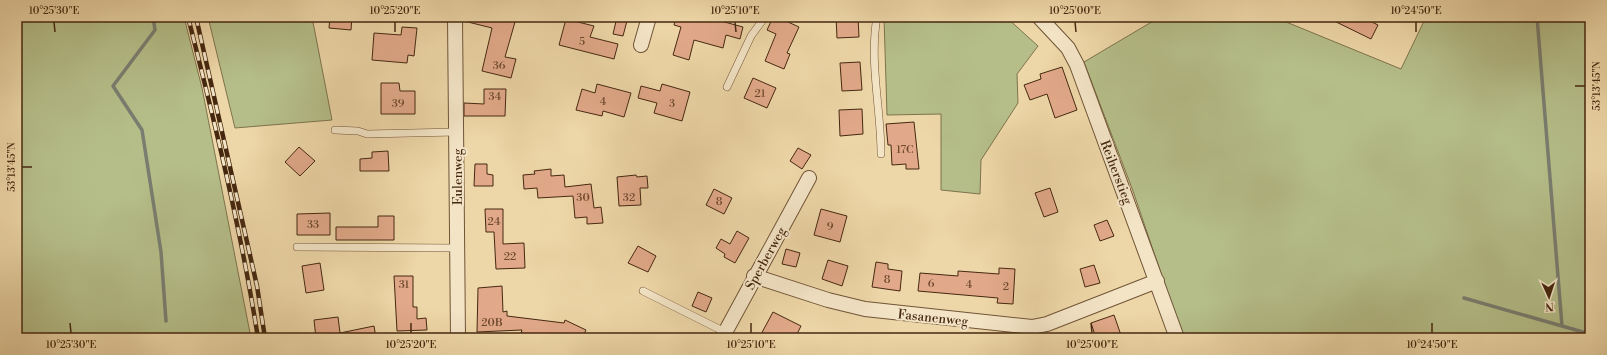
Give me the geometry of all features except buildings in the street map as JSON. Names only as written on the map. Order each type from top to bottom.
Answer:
[{"type":"street","name":"Eulenweg","points":[[455,17],[458,338]]},
{"type":"street","points":[[641,45],[649,17]]},
{"type":"street","name":"Reiherstieg","points":[[1039,17],[1068,48],[1076,65],[1177,338]]},
{"type":"street","name":"Sperberweg","points":[[724,335],[754,276],[809,178]]},
{"type":"street","name":"Fasanenweg","points":[[754,276],[828,300],[865,309],[1032,327],[1047,324],[1157,281]]},
{"type":"lane","points":[[727,87],[751,36],[765,17]]},
{"type":"lane","points":[[877,17],[875,39],[877,105],[881,124],[881,154]]},
{"type":"lane","points":[[335,130],[358,131],[367,134],[456,132]]},
{"type":"lane","points":[[297,247],[457,248]]},
{"type":"lane","points":[[643,291],[724,335]]},
{"type":"green space","points":[[17,17],[184,17],[202,88],[251,338],[17,338]]},
{"type":"green space","points":[[208,17],[312,17],[332,120],[235,128]]},
{"type":"green space","points":[[884,17],[1006,17],[1038,46],[1017,74],[1018,103],[981,160],[980,194],[941,190],[941,114],[887,115]]},
{"type":"green space","points":[[1160,17],[1274,17],[1401,69],[1426,17],[1590,17],[1590,338],[1183,338],[1133,191],[1084,62]]},
{"type":"waterway","points":[[153,17],[155,30],[113,86],[142,130],[161,252],[166,321]]},
{"type":"waterway","points":[[1537,17],[1562,326]]},
{"type":"waterway","points":[[1464,298],[1590,334]]},
{"type":"railway","points":[[188,17],[227,177],[244,257],[258,338]]},
{"type":"railway","points":[[196,17],[257,286],[265,338]]}]
